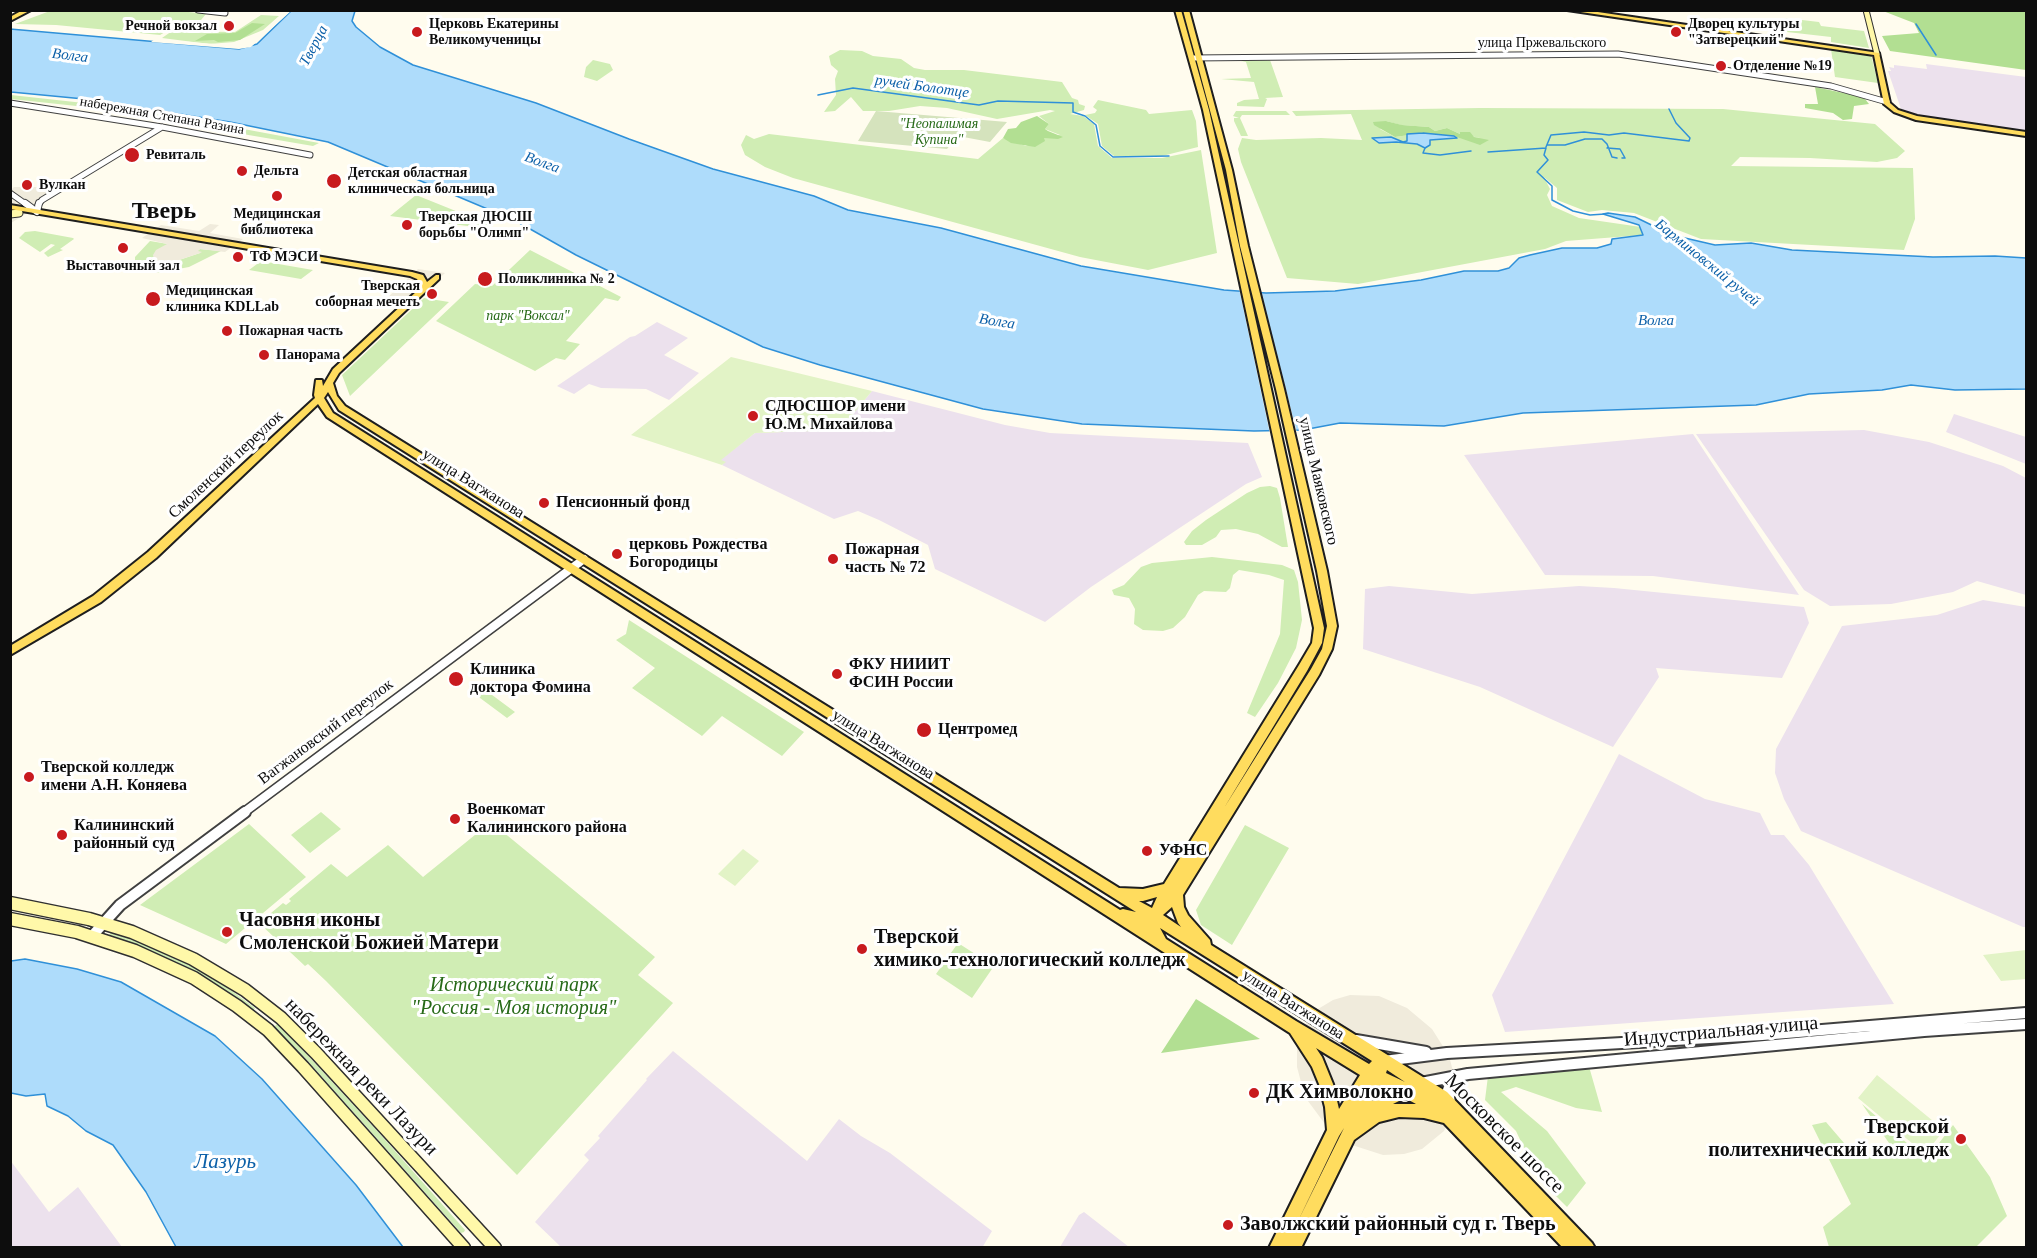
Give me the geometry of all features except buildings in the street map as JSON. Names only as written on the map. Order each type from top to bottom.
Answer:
[{"type":"main road","points":[[10,17],[21,10]]},
{"type":"main road","points":[[10,17],[29,10]]},
{"type":"main road","name":"улица Маяковского","points":[[1178,10],[1196,58]]},
{"type":"main road","name":"улица Маяковского","points":[[1154,917],[1323,658],[1330,640],[1332,621],[1280,389],[1240,246],[1206,110],[1186,10]]},
{"type":"main road","points":[[1569,10],[1877,52]]},
{"type":"main road","points":[[1586,10],[1622,17]]},
{"type":"main road","points":[[1866,10],[1887,102],[1892,109],[1911,116],[2026,134]]},
{"type":"main road","points":[[14,211],[37,212],[233,244],[409,276],[423,280],[420,292]]},
{"type":"main road","points":[[14,211],[152,238],[219,246],[409,276]]},
{"type":"main road","points":[[152,238],[170,234]]},
{"type":"main road","points":[[219,246],[233,244]]},
{"type":"main road","name":"улица Маяковского","points":[[1172,891],[1314,650],[1319,636],[1318,620],[1240,246]]},
{"type":"main road","name":"Смоленский переулок","points":[[10,651],[84,608],[126,578],[299,414],[311,399],[325,372],[412,292],[414,283],[409,276]]},
{"type":"main road","points":[[299,414],[316,410],[322,404],[329,382],[336,371],[436,277]]},
{"type":"main road","points":[[319,382],[322,404]]},
{"type":"main road","points":[[329,382],[333,396],[342,408]]},
{"type":"main road","points":[[322,404],[342,408]]},
{"type":"main road","name":"Смоленский переулок","points":[[10,646],[84,604],[122,576],[299,414],[311,406],[322,404]]},
{"type":"main road","name":"улица Вагжанова","points":[[322,404],[572,568],[1291,1026],[1373,1074],[1452,1113]]},
{"type":"main road","name":"улица Вагжанова","points":[[342,408],[1383,1061]]},
{"type":"main road","points":[[1111,891],[1143,895],[1172,891],[1185,923],[1220,959]]},
{"type":"main road","name":"набережная реки Лазури","points":[[10,903],[104,922],[152,940],[206,966],[245,990],[281,1018],[495,1248]]},
{"type":"main road","points":[[1101,905],[1130,918],[1154,917],[1154,930],[1161,943]]},
{"type":"main road","name":"набережная реки Лазури","points":[[10,919],[92,936],[141,953],[194,978],[226,999],[263,1026],[303,1066],[464,1248]]},
{"type":"main road","points":[[1291,1026],[1311,1051],[1322,1072],[1341,1134]]},
{"type":"main road","points":[[1277,1248],[1373,1074],[1383,1061]]},
{"type":"main road","name":"Московское шоссе","points":[[1383,1061],[1442,1097],[1452,1113],[1574,1248]]},
{"type":"main road","points":[[1293,1248],[1341,1134],[1380,1104],[1421,1083]]},
{"type":"main road","points":[[1341,1134],[1393,1111],[1452,1113]]},
{"type":"main road","name":"Московское шоссе","points":[[1452,1113],[1587,1248]]},
{"type":"street","points":[[198,10],[225,13]]},
{"type":"street","name":"улица Пржевальского","points":[[1196,58],[1618,54],[1831,86],[1887,102]]},
{"type":"street","name":"набережная Степана Разина","points":[[10,103],[162,127],[310,155]]},
{"type":"street","points":[[10,193],[14,211],[44,199],[162,127]]},
{"type":"street","points":[[37,212],[38,205],[44,199]]},
{"type":"street","name":"Вагжановский переулок","points":[[92,936],[129,898],[584,559]]},
{"type":"street","name":"Индустриальная улица","points":[[1383,1061],[1438,1054],[1762,1035],[2026,1013]]},
{"type":"street","name":"Индустриальная улица","points":[[1421,1083],[1455,1076],[1900,1033],[2026,1024]]},
{"type":"street","name":"Индустриальная улица","points":[[1346,1038],[1438,1054]]},
{"type":"street","points":[[1405,1090],[1406,1074],[1416,1056]]},
{"type":"street","points":[[1452,1113],[1448,1090],[1455,1076]]},
{"type":"shaded area","points":[[1926,64],[2026,77],[2026,132],[1902,112],[1888,71],[1891,71],[1889,67],[1894,68],[1894,65],[1927,69]]},
{"type":"shaded area","points":[[14,187],[45,187],[64,190],[11,223],[11,190]]},
{"type":"shaded area","points":[[210,224],[219,225],[210,233],[243,239],[225,252],[200,249],[198,251],[202,252],[170,263],[157,273],[140,270],[154,260],[153,255],[156,250],[167,244],[142,238],[161,225],[199,231]]},
{"type":"shaded area","points":[[418,269],[445,273],[414,302],[387,298]]},
{"type":"shaded area","points":[[657,322],[688,338],[664,355],[699,373],[669,400],[646,389],[601,388],[589,384],[574,394],[557,386],[630,337]]},
{"type":"shaded area","points":[[872,391],[1005,425],[1050,433],[1248,443],[1262,477],[1246,484],[1091,587],[1045,622],[935,569],[928,545],[879,520],[858,511],[834,519],[722,465],[725,462],[720,460],[755,433],[840,430]]},
{"type":"shaded area","points":[[1954,414],[2026,437],[2026,464],[1946,432]]},
{"type":"shaded area","points":[[1864,430],[1929,442],[2003,466],[2026,478],[2026,595],[1977,581],[1953,592],[1891,604],[1830,606],[1804,590],[1696,434]]},
{"type":"shaded area","points":[[1693,434],[1799,595],[1653,576],[1545,575],[1464,455]]},
{"type":"shaded area","points":[[1389,586],[1472,594],[1579,586],[1614,588],[1804,607],[1809,623],[1782,678],[1656,668],[1659,677],[1613,747],[1480,687],[1363,649],[1365,589]]},
{"type":"shaded area","points":[[1983,600],[2026,607],[2026,927],[1801,831],[1784,799],[1775,773],[1776,749],[1842,626],[1937,615]]},
{"type":"shaded area","points":[[1619,754],[1705,799],[1760,813],[1771,835],[1784,835],[1809,865],[1894,1004],[1505,1032],[1492,995]]},
{"type":"shaded area","points":[[1350,995],[1379,996],[1407,1008],[1432,1029],[1449,1056],[1457,1086],[1456,1105],[1444,1131],[1422,1149],[1404,1154],[1383,1155],[1352,1145],[1325,1124],[1305,1097],[1297,1067],[1297,1047],[1302,1029],[1318,1009],[1333,1000]]},
{"type":"shaded area","points":[[673,1051],[807,1161],[839,1119],[861,1136],[890,1153],[992,1231],[982,1248],[561,1247],[535,1222],[589,1160],[584,1155],[600,1138],[598,1136]]},
{"type":"shaded area","points":[[10,1160],[49,1212],[78,1187],[122,1247],[11,1247]]},
{"type":"shaded area","points":[[1084,1212],[1129,1247],[1060,1247],[1079,1215]]},
{"type":"green space","points":[[171,10],[206,14],[201,20],[185,24],[187,28],[172,28],[160,35],[56,25],[15,24],[50,11]]},
{"type":"green space","points":[[1883,11],[2026,11],[2026,70],[1890,51],[1882,36],[1919,33],[1914,23]]},
{"type":"green space","points":[[261,15],[279,16],[263,30],[234,42],[209,44],[162,38],[172,31],[235,32]]},
{"type":"green space","points":[[1785,18],[1819,22],[1821,26],[1864,31],[1869,48],[1831,42],[1831,37],[1787,32],[1786,29],[1762,29],[1755,24]]},
{"type":"green space","points":[[252,23],[265,24],[240,40],[195,41],[207,34],[235,33]]},
{"type":"green space","points":[[1831,49],[1871,55],[1878,83],[1835,77]]},
{"type":"green space","points":[[840,50],[862,51],[873,56],[901,59],[914,68],[925,70],[964,70],[1062,82],[1072,98],[1085,106],[1084,110],[1070,114],[1083,116],[1094,124],[1098,146],[1112,158],[1162,158],[1201,150],[1217,253],[1148,270],[1080,257],[793,178],[765,167],[745,155],[741,145],[746,135],[754,139],[769,134],[978,159],[1003,138],[1026,146],[1044,137],[1060,135],[1045,129],[1049,124],[1039,116],[1055,111],[1050,110],[997,119],[947,108],[920,106],[889,111],[863,111],[851,97],[835,111],[824,112],[836,95],[835,79],[838,71],[831,65],[829,56]]},
{"type":"green space","points":[[593,60],[610,64],[613,70],[597,81],[584,77],[586,67]]},
{"type":"green space","points":[[1236,60],[1270,60],[1283,97],[1265,98],[1267,99],[1264,107],[1237,106],[1237,103],[1244,100],[1259,99],[1254,82],[1221,79],[1251,78],[1246,62]]},
{"type":"green space","points":[[1815,87],[1858,96],[1869,104],[1854,106],[1852,119],[1843,120],[1833,113],[1805,108],[1805,104],[1818,104]]},
{"type":"green space","points":[[11,95],[93,104],[212,123],[181,122],[85,109],[86,107],[11,99]]},
{"type":"green space","points":[[1098,100],[1146,110],[1149,114],[1192,110],[1196,121],[1198,147],[1162,156],[1114,156],[1102,146],[1098,124],[1085,115],[1095,113],[1097,110],[1093,107]]},
{"type":"green space","points":[[1480,108],[1723,109],[1875,124],[1905,151],[1897,158],[1877,162],[1740,157],[1731,166],[1913,168],[1915,219],[1904,250],[1701,239],[1634,213],[1602,210],[1588,212],[1557,200],[1557,188],[1544,177],[1550,189],[1547,195],[1552,206],[1579,218],[1641,227],[1643,235],[1566,241],[1545,249],[1358,284],[1287,278],[1241,162],[1238,149],[1242,138],[1362,140],[1351,114],[1296,116],[1292,111]],"holes":[[[1386,121],[1401,125],[1429,127],[1435,131],[1447,128],[1460,134],[1480,138],[1423,133],[1456,138],[1430,140],[1422,147],[1417,144],[1396,142],[1379,143],[1377,137],[1407,141],[1407,135],[1395,137],[1380,129]]]},
{"type":"green space","name":"\"Неопалимая Купина\"","points":[[876,111],[1007,122],[990,142],[958,136],[947,149],[858,141]]},
{"type":"green space","points":[[1236,111],[1286,111],[1290,115],[1242,115],[1240,118],[1248,136],[1241,136],[1234,121],[1234,118],[1239,118],[1233,116]]},
{"type":"green space","points":[[1037,116],[1049,124],[1045,129],[1063,137],[1044,138],[1045,141],[1035,147],[1011,143],[1003,138],[1008,129],[1016,128],[1021,122]]},
{"type":"green space","points":[[1386,121],[1429,127],[1435,131],[1447,128],[1460,134],[1460,132],[1470,132],[1474,137],[1489,140],[1480,145],[1454,136],[1423,133],[1395,137],[1374,125],[1373,122]]},
{"type":"green space","points":[[184,124],[222,125],[319,143],[313,146]]},
{"type":"green space","points":[[416,195],[489,226],[483,228],[390,216]]},
{"type":"green space","points":[[35,231],[74,239],[60,249],[63,250],[48,257],[44,253],[55,245],[51,244],[40,252],[19,238],[25,232]]},
{"type":"green space","points":[[150,241],[168,244],[154,260],[140,270],[135,263],[135,257]]},
{"type":"green space","points":[[200,249],[221,251],[189,267],[157,273],[170,263],[200,253],[197,251]]},
{"type":"green space","name":"парк \"Воксал\"","points":[[530,250],[621,297],[618,301],[605,298],[566,341],[580,344],[565,360],[556,358],[535,371],[436,321],[475,284],[492,286]]},
{"type":"green space","points":[[261,261],[313,270],[301,279],[249,270]]},
{"type":"green space","points":[[424,298],[449,302],[350,396],[342,375]]},
{"type":"green space","name":"СДЮСШОР имени Ю.М. Михайлова","points":[[731,357],[872,391],[840,430],[755,433],[721,460],[726,462],[722,465],[631,435]]},
{"type":"green space","points":[[1260,487],[1277,488],[1280,498],[1288,547],[1282,547],[1258,534],[1236,529],[1221,530],[1216,537],[1202,545],[1186,545],[1184,542],[1192,531],[1206,520],[1247,493]]},
{"type":"green space","points":[[1212,557],[1282,565],[1294,570],[1298,582],[1302,620],[1296,648],[1278,683],[1255,717],[1247,713],[1280,634],[1284,580],[1239,570],[1233,575],[1230,588],[1226,592],[1204,591],[1198,595],[1185,617],[1173,628],[1163,631],[1143,630],[1134,624],[1135,609],[1129,598],[1114,595],[1112,590],[1124,585],[1141,567],[1152,563]]},
{"type":"green space","points":[[629,620],[804,732],[782,756],[722,716],[702,736],[632,688],[655,668],[616,640],[626,634]]},
{"type":"green space","points":[[484,689],[515,712],[507,718],[476,695]]},
{"type":"green space","points":[[321,812],[341,829],[310,853],[291,835]]},
{"type":"green space","name":"Исторический парк \"Россия - Моя история\"","points":[[491,822],[655,957],[638,975],[673,1003],[517,1175],[326,981],[308,964],[305,966],[259,923],[283,903],[286,905],[291,901],[289,899],[331,864],[347,877],[388,845],[423,877]]},
{"type":"green space","points":[[249,824],[306,877],[226,944],[140,905]]},
{"type":"green space","points":[[1245,825],[1289,848],[1232,945],[1201,925],[1196,910]]},
{"type":"green space","points":[[743,849],[759,861],[735,886],[718,874]]},
{"type":"green space","points":[[112,931],[145,942],[182,959],[216,979],[255,1008],[253,1011],[177,964],[141,947],[108,936]]},
{"type":"green space","points":[[958,943],[994,966],[972,998],[936,974]]},
{"type":"green space","points":[[2026,950],[2026,979],[2001,981],[1983,955]]},
{"type":"green space","points":[[1196,999],[1260,1039],[1161,1053]]},
{"type":"green space","points":[[278,1023],[380,1134],[465,1230],[464,1232],[461,1233],[306,1059],[274,1027]]},
{"type":"green space","points":[[1588,1063],[1602,1112],[1576,1108],[1516,1087],[1501,1092],[1547,1131],[1586,1183],[1567,1207],[1538,1178],[1516,1131],[1485,1100],[1489,1068]]},
{"type":"green space","points":[[1877,1075],[1944,1130],[1925,1154],[1858,1098]]},
{"type":"green space","points":[[1862,1104],[1923,1157],[1929,1156],[1953,1125],[1990,1177],[2007,1216],[1976,1247],[1829,1247],[1823,1227],[1851,1204],[1812,1125],[1826,1122],[1850,1150],[1863,1158],[1882,1154],[1889,1143]]},
{"type":"water","name":"Волга","points":[[291,11],[355,11],[352,21],[356,27],[380,47],[413,65],[536,103],[713,169],[814,196],[848,210],[941,228],[1081,266],[1224,290],[1266,293],[1335,291],[1421,280],[1464,271],[1498,271],[1509,268],[1519,258],[1530,255],[1562,248],[1597,248],[1611,244],[1612,239],[1643,235],[1639,225],[1603,214],[1608,213],[1635,217],[1672,235],[1715,245],[1751,243],[1792,250],[1933,257],[2026,258],[2026,389],[1955,390],[1911,385],[1882,390],[1809,394],[1756,405],[1523,413],[1444,426],[1340,423],[1303,430],[1254,431],[1082,424],[983,409],[820,365],[763,347],[576,255],[516,221],[328,142],[230,122],[84,99],[11,92],[10,29],[239,49],[257,44]]},
{"type":"water","points":[[1423,133],[1457,138],[1430,140],[1430,145],[1425,148],[1417,144],[1379,143],[1372,138],[1391,137],[1403,142],[1407,141],[1407,134]]},
{"type":"water","name":"Лазурь","points":[[25,959],[77,969],[121,982],[215,1036],[262,1079],[356,1185],[403,1247],[176,1247],[146,1192],[113,1145],[86,1131],[68,1116],[47,1106],[45,1094],[26,1096],[11,1093],[11,961]]},
{"type":"pier","name":"Речной вокзал","points":[[286,10],[291,11],[251,47],[239,49],[151,42],[155,39],[239,46],[250,44]]},
{"type":"pier","points":[[1239,288],[1260,289],[1297,433],[1270,434]]},
{"type":"waterway","points":[[1916,24],[1936,55]]},
{"type":"waterway","name":"ручей Болотце","points":[[818,95],[853,88],[979,105],[998,101],[1073,103],[1073,112],[1085,116],[1096,125],[1100,146],[1113,157],[1169,156]]},
{"type":"waterway","points":[[83,107],[88,104]]},
{"type":"waterway","points":[[1546,147],[1551,135],[1584,132],[1609,135],[1624,133],[1689,141],[1690,138],[1676,123],[1669,109]]},
{"type":"waterway","points":[[1547,145],[1565,145],[1585,139],[1602,139],[1609,148]]},
{"type":"waterway","name":"Барминовский ручей","points":[[1425,148],[1423,153],[1440,155],[1471,151]]},
{"type":"waterway","name":"Барминовский ручей","points":[[1488,152],[1546,148],[1544,155],[1548,160],[1537,172],[1552,186],[1552,200],[1573,211],[1590,215],[1605,214]]},
{"type":"waterway","points":[[1609,148],[1620,149],[1625,158],[1622,158]]},
{"type":"waterway","points":[[1609,148],[1612,157],[1617,158]]},
{"type":"place","name":"Речной вокзал","points":[[229,26]]},
{"type":"place","name":"Церковь Екатерины Великомученицы","points":[[417,32]]},
{"type":"place","name":"Дворец культуры \"Затверецкий\"","points":[[1676,32]]},
{"type":"place","name":"Отделение №19","points":[[1721,66]]},
{"type":"place","name":"Ревиталь","points":[[132,155]]},
{"type":"place","name":"Дельта","points":[[242,171]]},
{"type":"place","name":"Детская областная клиническая больница","points":[[334,181]]},
{"type":"place","name":"Вулкан","points":[[27,185]]},
{"type":"place","name":"Медицинская библиотека","points":[[277,196]]},
{"type":"place","name":"Тверская ДЮСШ борьбы \"Олимп\"","points":[[407,225]]},
{"type":"place","name":"Выставочный зал","points":[[123,248]]},
{"type":"place","name":"ТФ МЭСИ","points":[[238,257]]},
{"type":"place","name":"Поликлиника № 2","points":[[485,279]]},
{"type":"place","name":"Тверская соборная мечеть","points":[[432,294]]},
{"type":"place","name":"Медицинская клиника KDLLab","points":[[153,299]]},
{"type":"place","name":"Пожарная часть","points":[[227,331]]},
{"type":"place","name":"Панорама","points":[[264,355]]},
{"type":"place","name":"СДЮСШОР имени Ю.М. Михайлова","points":[[753,416]]},
{"type":"place","name":"Пенсионный фонд","points":[[544,503]]},
{"type":"place","name":"церковь Рождества Богородицы","points":[[617,554]]},
{"type":"place","name":"Пожарная часть № 72","points":[[833,559]]},
{"type":"place","name":"ФКУ НИИИТ ФСИН России","points":[[837,674]]},
{"type":"place","name":"Клиника доктора Фомина","points":[[456,679]]},
{"type":"place","name":"Центромед","points":[[924,730]]},
{"type":"place","name":"Тверской колледж имени А.Н. Коняева","points":[[29,777]]},
{"type":"place","name":"Военкомат Калининского района","points":[[455,819]]},
{"type":"place","name":"Калининский районный суд","points":[[62,835]]},
{"type":"place","name":"УФНС","points":[[1147,851]]},
{"type":"place","name":"Часовня иконы Смоленской Божией Матери","points":[[227,932]]},
{"type":"place","name":"Тверской химико-технологический колледж","points":[[862,949]]},
{"type":"place","name":"ДК Химволокно","points":[[1254,1093]]},
{"type":"place","name":"Тверской политехнический колледж","points":[[1961,1139]]},
{"type":"place","name":"Заволжский районный суд г. Тверь","points":[[1228,1225]]},
{"type":"district","name":"Тверь","points":[[164,212]]},
{"type":"water label","name":"Тверца","points":[[314,46]]}]
